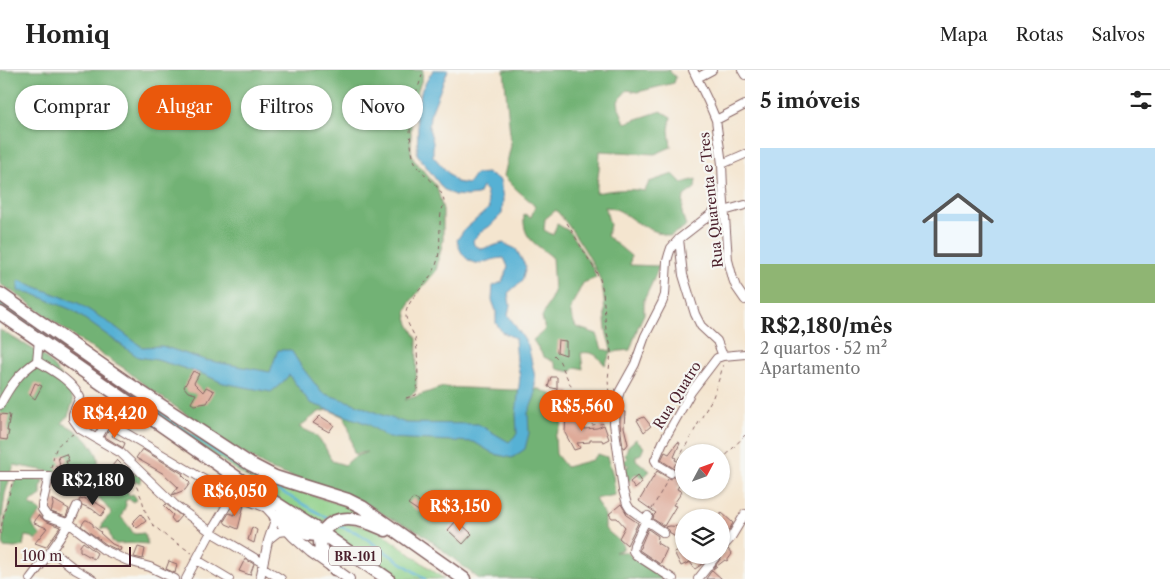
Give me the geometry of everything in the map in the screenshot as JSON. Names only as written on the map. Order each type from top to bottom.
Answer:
[{"type":"highway","points":[[0,294],[127,383],[250,464],[275,477],[348,500],[362,507],[464,579]]},
{"type":"highway","name":"BR-101","points":[[0,313],[246,484],[281,505],[388,579]]},
{"type":"highway","points":[[271,513],[292,527],[308,534],[317,536],[322,533]]},
{"type":"highway","points":[[342,575],[322,550],[320,540],[327,526],[334,522],[350,519],[364,522],[407,539]]},
{"type":"main road","points":[[246,484],[288,531],[311,552],[342,575]]},
{"type":"street","name":"Rua Quarenta e Tres","points":[[693,70],[716,120],[722,164],[728,260],[736,286],[745,300]]},
{"type":"street","points":[[697,78],[712,70]]},
{"type":"street","points":[[742,70],[745,75]]},
{"type":"street","points":[[716,120],[745,105]]},
{"type":"street","points":[[722,164],[745,154]]},
{"type":"street","points":[[664,533],[647,518],[630,509],[627,504],[623,490],[614,423],[615,407],[620,391],[635,364],[645,336],[662,303],[665,294],[669,254],[672,248],[679,239],[724,207],[745,205]]},
{"type":"street","points":[[679,239],[683,274],[695,314],[701,326],[717,341],[723,356],[745,354]]},
{"type":"street","points":[[0,405],[8,390],[22,373],[37,362],[39,340]]},
{"type":"street","name":"Rua Quatro","points":[[671,474],[658,465],[655,460],[691,392],[713,362],[723,356]]},
{"type":"street","points":[[37,362],[66,380],[78,393],[80,397],[73,418],[80,429],[121,454],[175,505],[211,532],[263,565],[281,579]]},
{"type":"street","points":[[97,439],[105,425],[109,423],[223,491],[271,513],[269,539],[260,579]]},
{"type":"street","points":[[0,476],[49,476],[42,502],[42,509],[49,517],[70,524],[104,550],[176,579]]},
{"type":"street","points":[[186,579],[233,495]]},
{"type":"street","points":[[30,579],[70,524],[77,506]]},
{"type":"street","points":[[730,539],[745,514]]},
{"type":"street","points":[[647,518],[634,545],[633,552],[673,579]]},
{"type":"street","points":[[269,539],[278,532],[288,531]]},
{"type":"street","points":[[52,551],[76,570],[92,579]]},
{"type":"street","points":[[198,558],[229,579]]},
{"type":"street","points":[[698,579],[710,564]]},
{"type":"path","points":[[406,398],[416,394],[418,389],[416,341],[406,314],[411,302],[433,272],[440,243],[441,213],[444,202],[437,187],[415,164],[411,151],[411,109],[422,79],[423,70]]},
{"type":"path","points":[[567,223],[596,270],[603,291],[606,330],[611,352],[608,379],[609,400]]},
{"type":"path","points":[[554,355],[559,360],[576,397],[585,407],[592,425],[614,423]]},
{"type":"path","name":"Rua Quatro","points":[[647,518],[713,397],[721,373],[723,356]]},
{"type":"path","points":[[49,476],[57,446],[80,429]]},
{"type":"path","points":[[730,451],[745,435]]},
{"type":"path","points":[[128,469],[152,524],[167,537],[198,558]]},
{"type":"path","points":[[0,534],[11,492],[13,476]]},
{"type":"green space","points":[[0,70],[423,70],[420,85],[342,85],[342,130],[411,130],[411,151],[414,160],[437,187],[443,210],[443,240],[436,271],[410,302],[406,313],[409,324],[417,339],[416,391],[405,400],[443,387],[512,390],[539,389],[553,395],[562,425],[555,436],[556,454],[566,467],[592,460],[598,454],[607,457],[613,475],[615,495],[595,499],[605,516],[605,529],[623,544],[623,549],[615,552],[626,552],[664,579],[479,579],[420,532],[386,516],[363,502],[273,470],[234,448],[143,384],[125,369],[76,338],[0,284]],"holes":[[[329,410],[344,417],[349,429],[354,454],[367,452],[354,457],[345,465],[332,461],[324,445],[314,434],[299,427],[319,412]]]},
{"type":"green space","points":[[504,70],[670,70],[676,77],[674,83],[638,92],[627,90],[618,101],[625,123],[661,111],[671,117],[669,130],[671,147],[655,154],[600,151],[596,193],[620,190],[645,191],[649,182],[673,174],[682,183],[696,179],[695,188],[684,196],[682,213],[686,226],[670,236],[648,228],[616,209],[605,207],[610,225],[607,236],[631,256],[630,265],[659,266],[644,300],[644,314],[630,350],[611,352],[605,365],[595,355],[581,353],[583,369],[576,367],[571,372],[557,369],[554,362],[544,357],[533,340],[545,330],[542,317],[554,292],[552,257],[527,235],[524,214],[531,217],[535,207],[504,176],[511,145]],"holes":[[[556,210],[584,248],[600,280],[604,295],[606,329],[611,351],[602,349],[597,334],[576,327],[572,318],[570,309],[583,283],[596,278],[593,268],[569,231],[557,224],[553,235],[544,230],[545,219]]]},
{"type":"green space","points":[[0,300],[238,464],[256,474],[292,489],[361,511],[383,527],[342,515],[329,515],[320,528],[0,307]]},
{"type":"green space","points":[[0,330],[43,355],[69,387],[73,402],[68,416],[62,423],[73,429],[91,445],[97,455],[97,475],[104,490],[107,488],[115,489],[126,474],[133,476],[138,468],[142,478],[140,483],[136,481],[130,485],[127,491],[129,495],[133,494],[136,500],[132,502],[129,499],[125,501],[126,505],[121,517],[133,533],[144,533],[148,544],[116,544],[112,541],[108,529],[101,528],[104,521],[111,514],[110,511],[96,494],[89,495],[81,489],[72,489],[71,481],[65,481],[63,474],[14,465],[5,494],[0,534]]},
{"type":"green space","points":[[636,439],[644,447],[641,454],[636,456],[636,460],[650,471],[642,479],[638,474],[635,474],[628,482],[625,474],[626,467],[629,466],[627,464],[625,466],[624,461],[627,458],[625,456],[628,446]]},
{"type":"green space","points":[[15,479],[43,480],[41,495],[32,501],[30,505],[36,507],[41,512],[32,523],[41,536],[36,540],[25,536],[23,546],[15,548],[3,547],[4,524]]},
{"type":"green space","points":[[350,523],[379,531],[444,579],[395,579],[329,532],[332,526]]},
{"type":"water","points":[[433,70],[448,70],[430,116],[429,128],[433,142],[433,156],[456,182],[468,184],[475,174],[487,173],[500,180],[503,199],[502,214],[473,240],[474,245],[482,249],[503,243],[516,249],[526,267],[522,281],[508,293],[510,305],[508,315],[528,345],[535,377],[535,396],[528,413],[529,433],[525,449],[512,458],[494,454],[474,442],[388,438],[368,424],[310,403],[289,375],[271,392],[223,383],[180,367],[138,357],[72,310],[31,293],[18,291],[18,280],[78,303],[142,347],[162,346],[205,360],[270,372],[278,350],[291,350],[322,393],[406,423],[478,424],[509,442],[517,434],[516,414],[520,377],[515,338],[502,332],[496,323],[496,311],[492,300],[493,286],[502,282],[508,267],[504,258],[476,263],[468,260],[462,253],[457,240],[464,230],[489,208],[486,191],[482,187],[478,195],[454,195],[443,189],[417,154],[418,130],[423,130],[423,87]]},
{"type":"building","points":[[558,340],[566,341],[566,355],[557,352]]},
{"type":"building","points":[[193,371],[199,374],[194,383],[203,392],[206,387],[214,391],[207,403],[194,405],[191,403],[196,394],[188,392],[184,387]]},
{"type":"building","points":[[551,377],[557,377],[557,389],[548,387]]},
{"type":"building","points":[[35,383],[42,386],[35,399],[30,395]]},
{"type":"building","points":[[561,390],[570,392],[568,406],[561,403]]},
{"type":"building","points":[[620,411],[625,412],[624,427],[628,444],[623,448],[620,423]]},
{"type":"building","points":[[566,413],[574,415],[574,418],[583,418],[584,429],[597,428],[604,425],[609,439],[603,442],[602,440],[590,440],[590,442],[577,443],[580,448],[574,450],[565,433]]},
{"type":"building","points":[[0,414],[10,415],[7,440],[0,439]]},
{"type":"building","points":[[320,416],[334,425],[329,432],[313,423]]},
{"type":"building","points":[[644,417],[651,426],[644,432],[637,420]]},
{"type":"building","points":[[109,430],[114,433],[112,436],[125,443],[123,448],[105,437]]},
{"type":"building","points":[[675,446],[675,469],[661,460],[665,452],[669,454]]},
{"type":"building","points":[[142,449],[183,474],[190,483],[185,490],[172,495],[178,487],[164,474],[136,458]]},
{"type":"building","points":[[66,454],[69,461],[66,461],[69,469],[63,473],[58,473],[56,466],[60,465],[58,457]]},
{"type":"building","points":[[117,460],[126,469],[118,481],[107,472]]},
{"type":"building","points":[[657,471],[670,479],[675,476],[675,499],[677,499],[673,505],[676,506],[664,526],[653,519],[656,513],[639,501]]},
{"type":"building","points":[[637,476],[642,483],[635,489],[630,482]]},
{"type":"building","points":[[84,498],[106,509],[101,516],[92,509],[82,505],[79,501]]},
{"type":"building","points":[[413,498],[425,505],[420,512],[408,504]]},
{"type":"building","points":[[52,499],[69,509],[66,517],[51,512]]},
{"type":"building","points":[[237,502],[244,505],[238,529],[226,524],[224,521],[229,513],[234,515]]},
{"type":"building","points":[[166,504],[181,516],[175,523],[171,518],[173,515],[164,506]]},
{"type":"building","points":[[621,504],[626,515],[638,523],[627,545],[619,538],[625,527],[617,518],[612,518],[609,514]]},
{"type":"building","points":[[141,514],[146,521],[137,528],[132,523]]},
{"type":"building","points":[[38,515],[45,521],[60,527],[46,547],[35,543],[47,528],[34,523]]},
{"type":"building","points":[[85,520],[93,524],[112,544],[121,548],[120,551],[107,545],[81,526]]},
{"type":"building","points":[[457,520],[472,534],[463,544],[448,530]]},
{"type":"building","points":[[675,526],[675,536],[673,536],[665,527]]},
{"type":"building","points":[[252,527],[257,530],[254,543],[248,540]]},
{"type":"building","points":[[648,529],[658,536],[657,543],[667,549],[660,564],[639,550]]},
{"type":"building","points":[[83,542],[97,553],[94,559],[80,551],[80,546]]},
{"type":"building","points":[[138,547],[145,549],[143,559],[134,557]]},
{"type":"building","points":[[245,559],[254,564],[250,575],[239,571]]},
{"type":"building","points":[[169,561],[177,564],[175,573],[166,569]]},
{"type":"building","points":[[691,564],[702,564],[695,569]]},
{"type":"building","points":[[712,570],[722,579],[706,579]]},
{"type":"waterway","points":[[0,303],[252,477],[329,519]]},
{"type":"waterway","points":[[339,526],[358,533],[425,579]]}]
